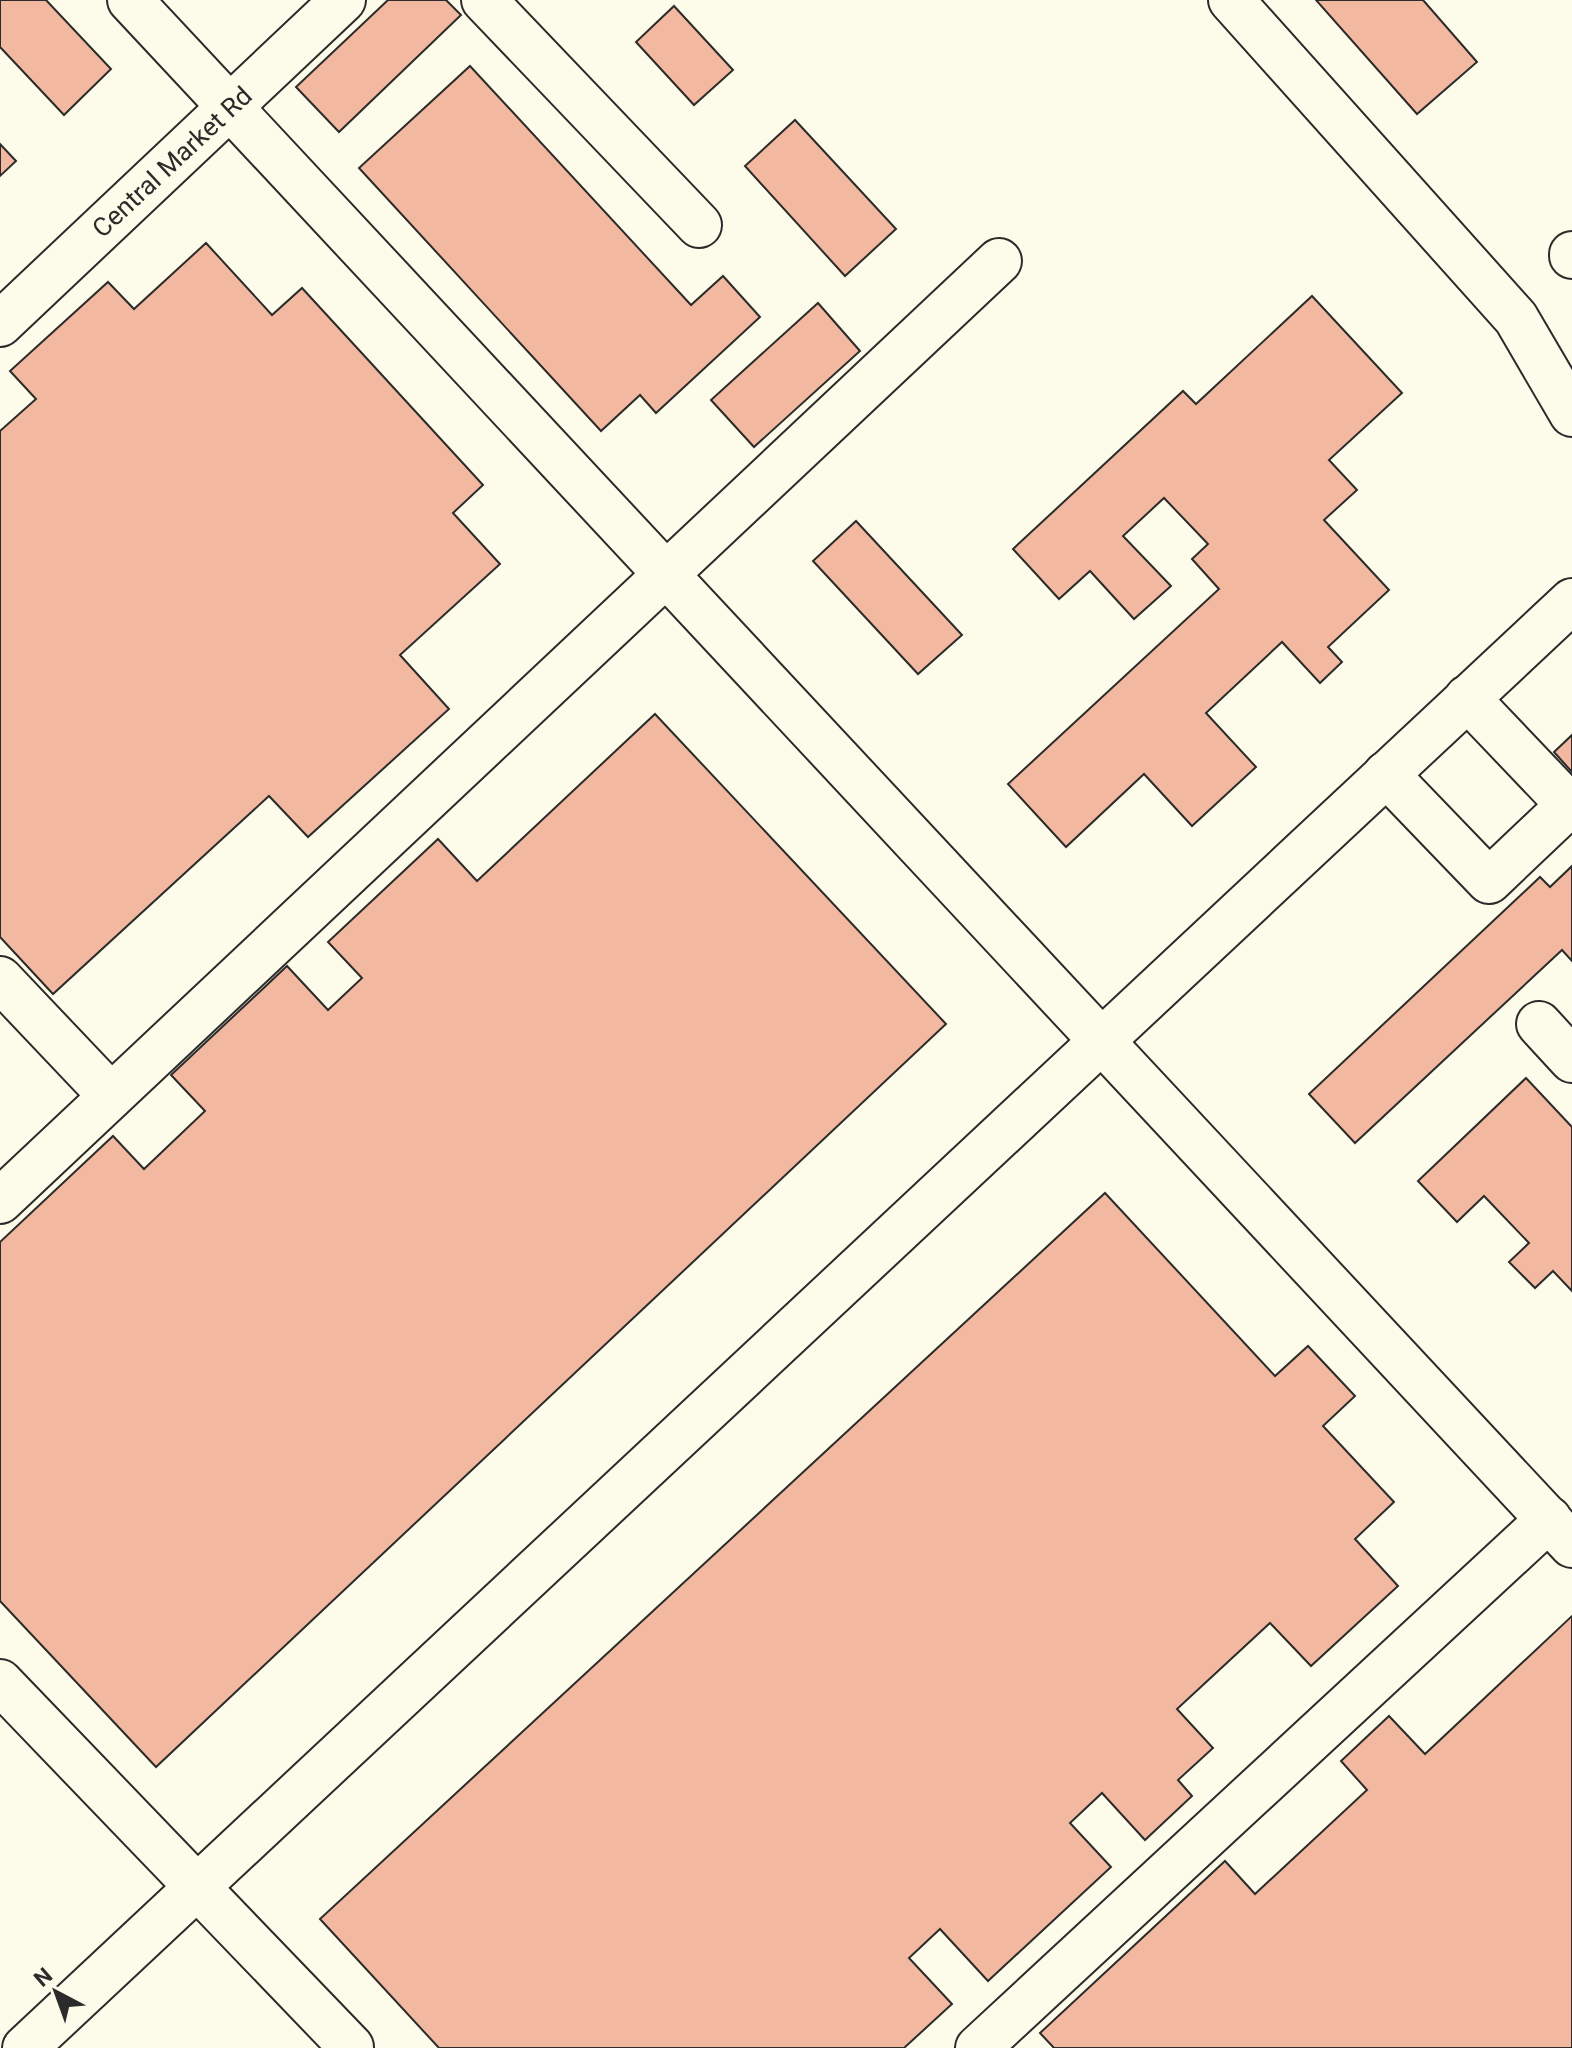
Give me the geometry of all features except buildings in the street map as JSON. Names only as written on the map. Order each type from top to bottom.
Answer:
[{"type":"street","points":[[130,0],[1560,1532],[978,2048]]},
{"type":"street","name":"Central Market Rd","points":[[0,324],[343,0]]},
{"type":"street","points":[[484,0],[699,225]]},
{"type":"street","points":[[1231,0],[1516,318],[1572,414]]},
{"type":"street","points":[[0,1201],[999,261]]},
{"type":"street","points":[[0,2025],[23,2048],[1572,601]]},
{"type":"street","points":[[1386,774],[1489,881],[1569,805],[1467,698]]},
{"type":"street","points":[[0,979],[111,1096]]},
{"type":"street","points":[[1539,1024],[1572,1060]]},
{"type":"street","points":[[0,1682],[351,2047]]}]
